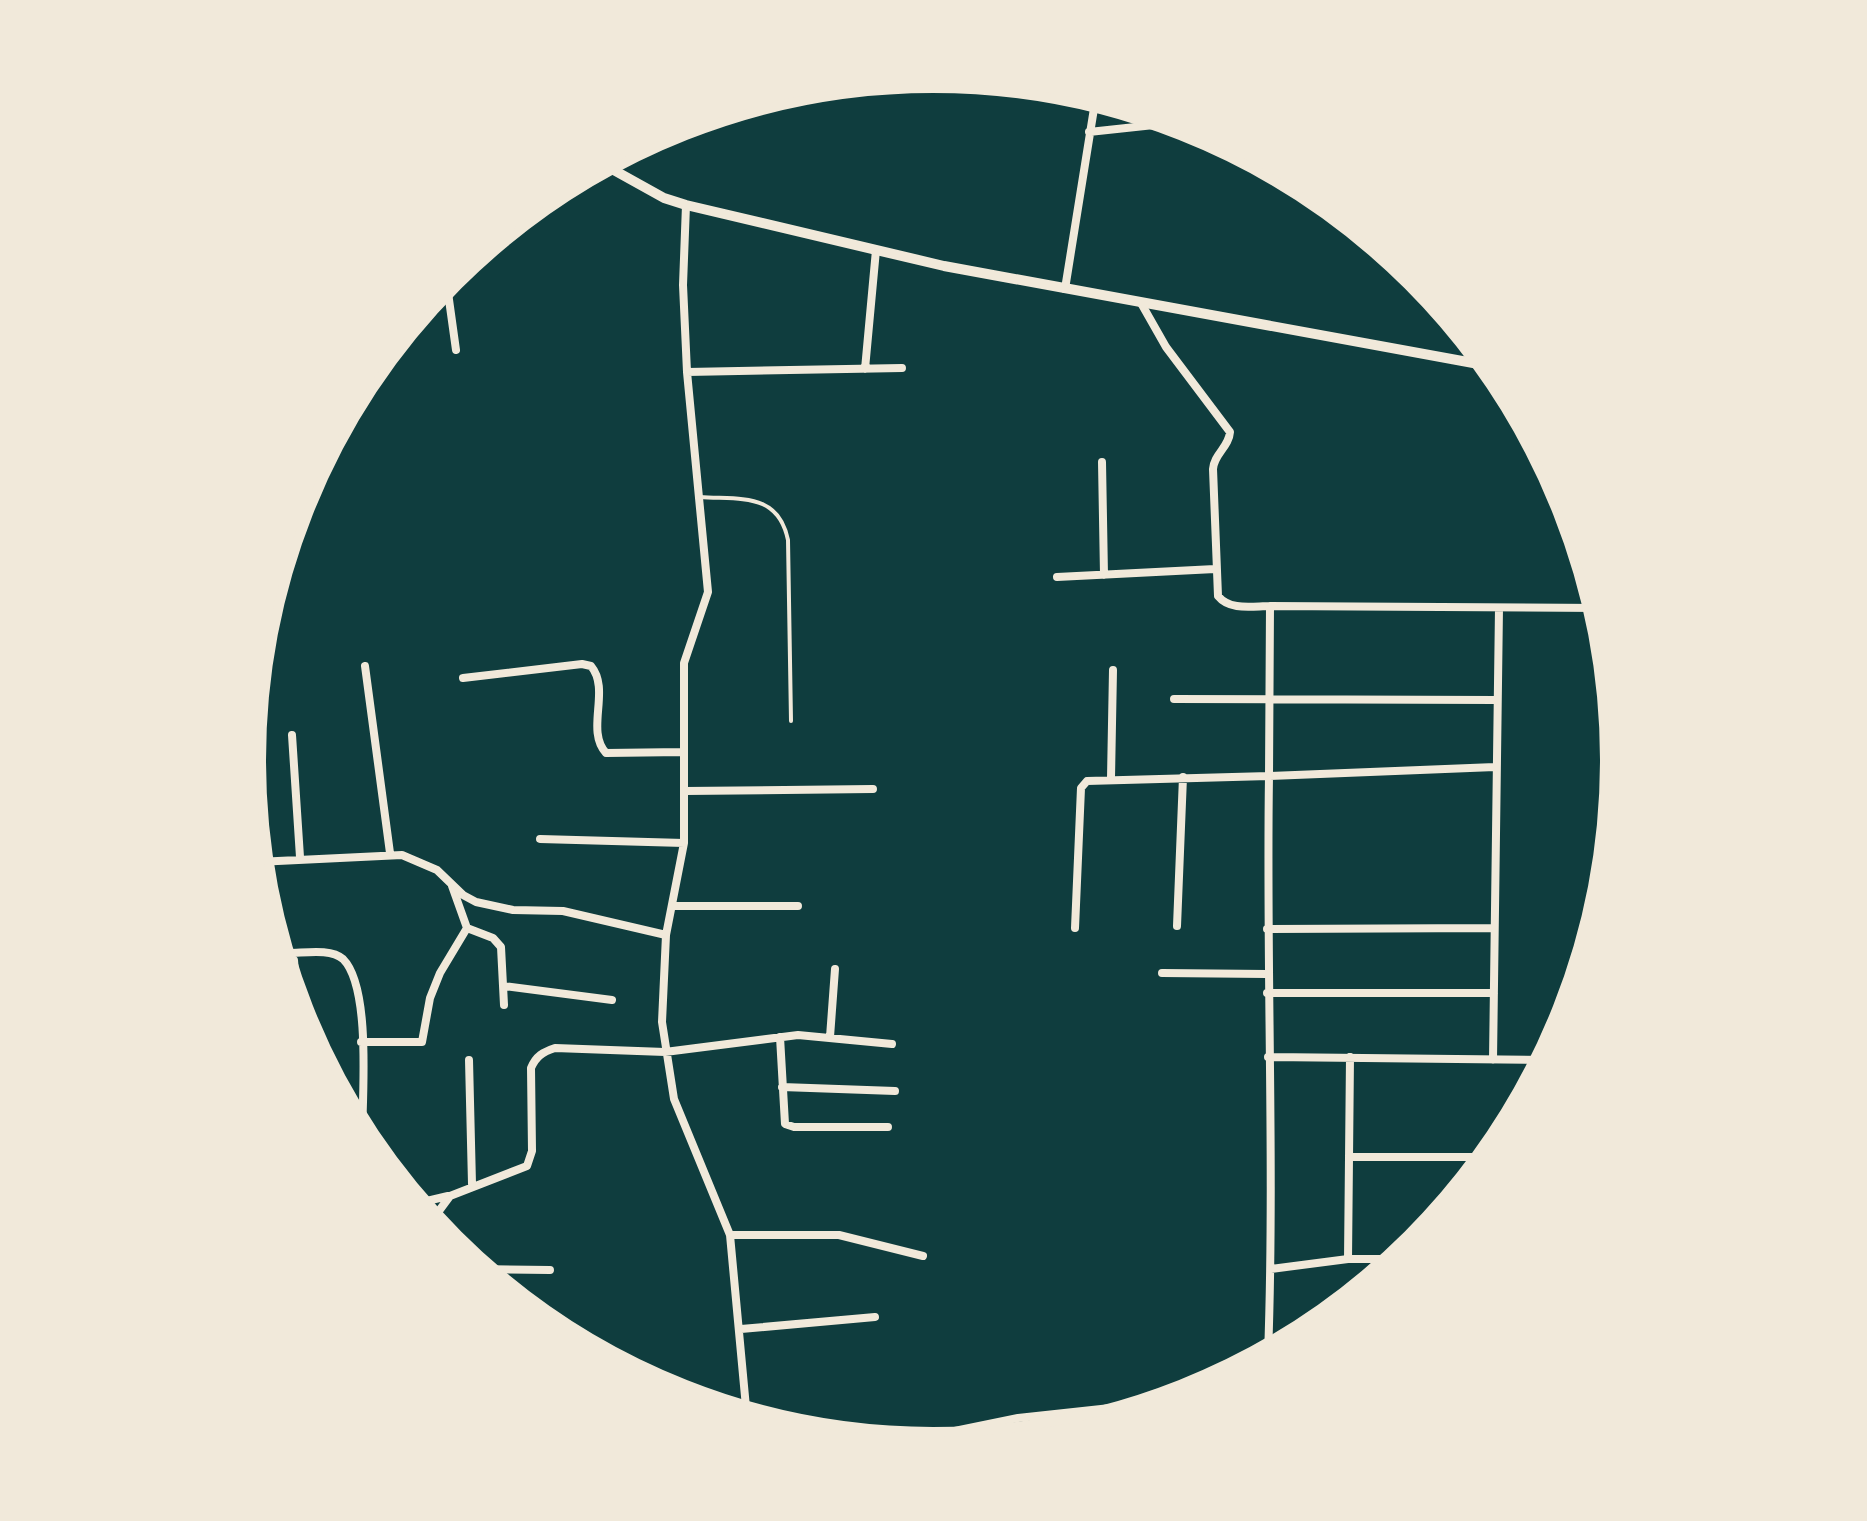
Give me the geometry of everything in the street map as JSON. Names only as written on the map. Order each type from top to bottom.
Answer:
[{"type":"street","points":[[1065,289],[1094,108]]},
{"type":"street","points":[[1089,132],[1153,125]]},
{"type":"street","points":[[613,170],[664,198],[686,205],[876,250],[1065,289],[1476,364]]},
{"type":"street","points":[[686,205],[683,285],[687,372],[708,592],[684,663],[684,843],[666,935],[662,1022],[674,1099],[730,1235],[746,1406]]},
{"type":"street","points":[[865,369],[876,250]]},
{"type":"street","points":[[448,295],[456,350]]},
{"type":"street","points":[[1141,303],[1166,347],[1230,432],[1230,438],[1214,459],[1216,589],[1224,603],[1588,608]]},
{"type":"street","points":[[687,372],[902,368]]},
{"type":"street","points":[[1102,462],[1104,575]]},
{"type":"street","points":[[1057,577],[1215,569]]},
{"type":"street","points":[[1268,1344],[1271,1269],[1267,993],[1270,606]]},
{"type":"street","points":[[1493,1060],[1499,608]]},
{"type":"street","points":[[463,678],[582,664],[591,666],[597,673],[598,683],[598,736],[606,753],[683,752]]},
{"type":"street","points":[[365,666],[390,853]]},
{"type":"street","points":[[1111,778],[1113,670]]},
{"type":"street","points":[[1174,699],[1496,700]]},
{"type":"street","points":[[292,735],[300,857]]},
{"type":"street","points":[[1075,928],[1081,788],[1087,781],[1495,767]]},
{"type":"street","points":[[1177,926],[1183,777]]},
{"type":"street","points":[[685,791],[873,789]]},
{"type":"street","points":[[540,839],[684,843]]},
{"type":"street","points":[[269,861],[390,853],[419,860],[437,870],[463,895],[493,906],[563,911],[666,935]]},
{"type":"street","points":[[452,885],[467,928],[493,938],[501,947],[504,1005]]},
{"type":"street","points":[[674,906],[798,906]]},
{"type":"street","points":[[361,1042],[422,1042],[430,998],[440,973],[467,928]]},
{"type":"street","points":[[1267,929],[1494,928]]},
{"type":"street","points":[[290,953],[335,955],[342,959],[358,996],[362,1114]]},
{"type":"street","points":[[291,957],[297,978]]},
{"type":"street","points":[[830,1037],[835,969]]},
{"type":"street","points":[[1162,973],[1267,974]]},
{"type":"street","points":[[504,986],[612,1000]]},
{"type":"street","points":[[1267,993],[1494,993]]},
{"type":"street","points":[[780,1037],[785,1124],[794,1127],[888,1127]]},
{"type":"street","points":[[426,1201],[450,1196],[472,1184],[517,1173],[531,1158],[531,1068],[535,1058],[555,1048],[665,1052],[780,1037],[830,1037],[892,1044]]},
{"type":"street","points":[[1268,1057],[1536,1060]]},
{"type":"street","points":[[1348,1259],[1350,1057]]},
{"type":"street","points":[[469,1060],[472,1184]]},
{"type":"street","points":[[782,1087],[895,1091]]},
{"type":"street","points":[[1349,1157],[1476,1157]]},
{"type":"street","points":[[437,1214],[450,1196]]},
{"type":"street","points":[[730,1235],[839,1235],[923,1256]]},
{"type":"street","points":[[1271,1269],[1348,1259],[1384,1259]]},
{"type":"street","points":[[494,1269],[550,1270]]},
{"type":"street","points":[[741,1329],[875,1317]]},
{"type":"street","points":[[936,1433],[1117,1407]]},
{"type":"street","points":[[1046,1415],[1046,1423]]},
{"type":"lane","points":[[700,497],[761,502],[777,511],[784,521],[788,540],[791,721]]}]
